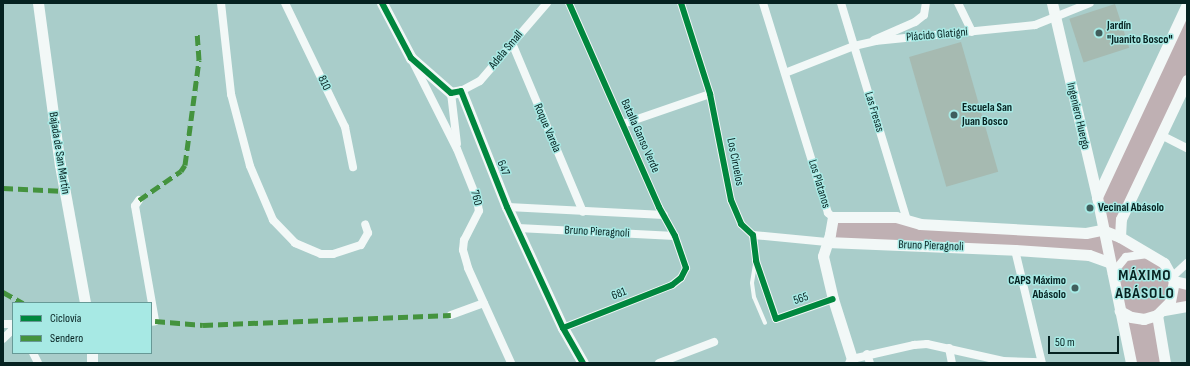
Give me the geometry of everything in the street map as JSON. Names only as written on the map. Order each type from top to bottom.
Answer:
[{"type":"street","name":"Bajada de San Martín","points":[[38,3],[60,165],[85,302]]},
{"type":"street","name":"810","points":[[285,3],[345,127],[353,167]]},
{"type":"street","name":"647","points":[[382,3],[410,58],[456,92],[563,328],[583,363]]},
{"type":"street","name":"Batalla Ganso Verde","points":[[569,3],[664,215],[675,236],[686,268],[681,278]]},
{"type":"street","name":"Los Ciruelos","points":[[681,3],[710,94],[731,200],[741,224],[753,235]]},
{"type":"street","name":"Los Platanos","points":[[763,3],[828,213],[833,218],[823,256],[833,299],[851,361]]},
{"type":"street","name":"Las Fresas","points":[[841,3],[907,220]]},
{"type":"street","points":[[870,42],[924,15],[926,3]]},
{"type":"street","points":[[958,3],[972,32]]},
{"type":"street","name":"Ingeniero Huergo","points":[[1052,3],[1097,197],[1111,274]]},
{"type":"street","name":"Plácido Glatigni","points":[[785,73],[854,46],[870,42],[1035,26],[1090,3]]},
{"type":"street","points":[[221,4],[231,94],[250,166],[273,220],[295,243],[321,254],[333,254],[361,245],[368,233],[365,224]]},
{"type":"street","name":"Adela Small","points":[[456,92],[480,81],[544,4]]},
{"type":"street","points":[[1097,197],[1187,4]]},
{"type":"street","name":"Roque Varela","points":[[512,43],[583,212]]},
{"type":"street","name":"760","points":[[410,58],[457,149],[478,199],[479,211],[464,240],[463,250],[468,268],[511,363]]},
{"type":"street","points":[[1120,237],[1121,219],[1187,80]]},
{"type":"street","points":[[456,92],[457,149]]},
{"type":"street","points":[[623,124],[710,94]]},
{"type":"street","points":[[1161,135],[1187,148]]},
{"type":"street","points":[[139,200],[135,206],[152,302]]},
{"type":"street","name":"Bruno Pieragnoli","points":[[507,207],[664,215]]},
{"type":"street","name":"Bruno Pieragnoli","points":[[833,218],[896,217],[920,224],[1086,233],[1102,230]]},
{"type":"street","name":"Bruno Pieragnoli","points":[[518,228],[675,236]]},
{"type":"street","points":[[1102,230],[1120,237],[1164,263],[1173,279],[1174,292],[1160,313],[1165,363]]},
{"type":"street","points":[[753,235],[756,261]]},
{"type":"street","name":"Bruno Pieragnoli","points":[[753,235],[827,242],[1015,250],[1089,255],[1108,262]]},
{"type":"street","points":[[851,361],[867,354],[914,345],[949,348],[1003,361],[1042,362],[1015,250]]},
{"type":"street","points":[[1131,363],[1111,274],[1117,264],[1126,257],[1137,254],[1149,254]]},
{"type":"street","name":"565","points":[[756,261],[776,319],[833,299]]},
{"type":"street","points":[[1173,279],[1187,263]]},
{"type":"street","name":"681","points":[[563,328],[672,286],[681,278]]},
{"type":"street","points":[[1173,279],[1187,284]]},
{"type":"street","points":[[152,303],[155,320],[152,322]]},
{"type":"street","points":[[451,315],[484,303]]},
{"type":"street","points":[[1120,311],[1131,317],[1144,319],[1187,306]]},
{"type":"street","points":[[3,339],[12,330]]},
{"type":"street","points":[[659,363],[714,342]]},
{"type":"street","points":[[949,348],[952,363]]},
{"type":"street","points":[[34,354],[38,363]]},
{"type":"street","points":[[867,354],[870,363]]},
{"type":"lane","points":[[756,261],[752,283],[758,309],[765,323]]},
{"type":"shaded area","points":[[1187,4],[1187,80],[1121,219],[1120,237],[1187,284],[1187,306],[1157,316],[1165,363],[1131,363],[1108,262],[827,242],[833,217],[920,224],[1102,230],[1097,197]]},
{"type":"building","name":"Jardín \"Juanito Bosco\"","points":[[1115,4],[1129,48],[1084,63],[1069,19]]},
{"type":"building","name":"Escuela San Juan Bosco","points":[[961,42],[998,172],[946,187],[909,57]]},
{"type":"marked path","points":[[139,200],[181,171],[185,165],[199,60],[197,32]]},
{"type":"marked path","points":[[3,188],[65,191]]},
{"type":"marked path","points":[[3,292],[21,302]]},
{"type":"marked path","points":[[155,321],[203,325],[451,315]]},
{"type":"cycle path","points":[[382,3],[411,58],[451,93],[461,91],[507,207],[563,328],[583,363]]},
{"type":"cycle path","points":[[563,328],[672,285],[681,278],[686,268],[675,236],[659,207],[569,3]]},
{"type":"cycle path","points":[[681,3],[710,94],[731,200],[741,224],[753,235],[756,261],[776,319],[833,299]]},
{"type":"place","name":"Jardín \"Juanito Bosco\"","points":[[1099,33]]},
{"type":"place","name":"Escuela San Juan Bosco","points":[[954,115]]},
{"type":"place","name":"Vecinal Abásolo","points":[[1090,208]]},
{"type":"place","name":"CAPS Máximo Abásolo","points":[[1075,288]]},
{"type":"district","name":"MÁXIMO ABÁSOLO","points":[[1145,285]]}]
